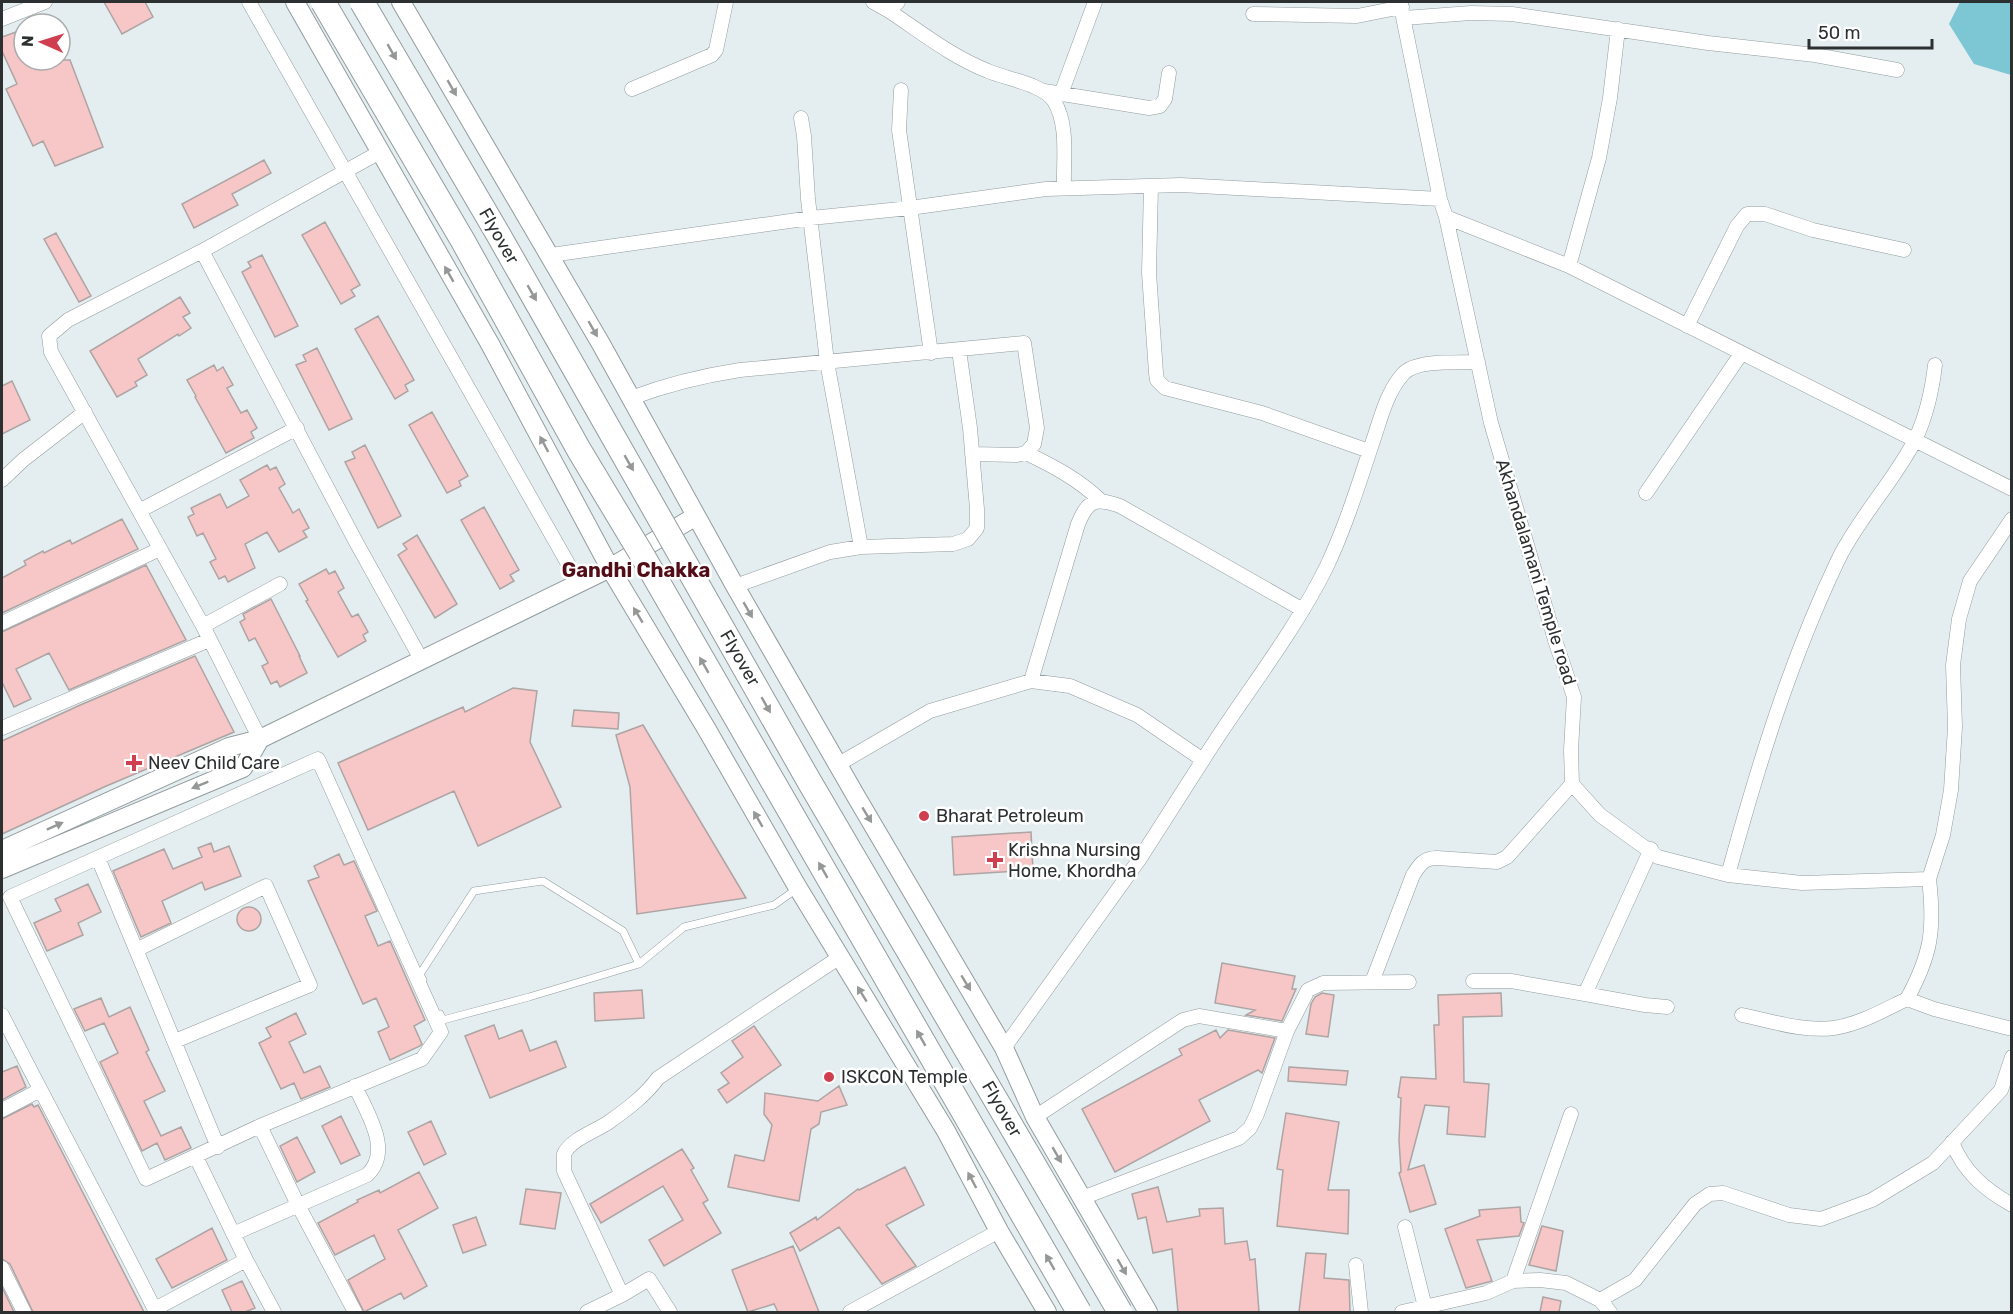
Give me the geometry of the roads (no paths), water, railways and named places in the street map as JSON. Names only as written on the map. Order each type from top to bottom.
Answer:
[{"type":"highway","name":"Flyover","points":[[323,2],[463,242],[579,450],[641,553],[1079,1312]]},
{"type":"highway","name":"Flyover","points":[[362,2],[498,234],[815,791],[1120,1312]]},
{"type":"street","points":[[2,19],[45,2]]},
{"type":"street","points":[[249,2],[579,583]]},
{"type":"street","points":[[295,2],[490,344],[610,568],[798,888],[946,1131],[999,1231],[1047,1312]]},
{"type":"street","points":[[401,2],[551,255],[837,765],[1004,1048],[1035,1117],[1148,1312]]},
{"type":"street","points":[[632,89],[712,55],[716,50],[726,2]]},
{"type":"street","points":[[873,2],[893,6],[958,57],[987,71],[1044,91],[1149,108],[1160,106],[1165,99],[1169,73]]},
{"type":"street","points":[[1061,94],[1095,2]]},
{"type":"street","points":[[1253,14],[1357,16],[1402,9],[1512,14],[1708,44],[1815,55],[1897,70]]},
{"type":"street","name":"Akhandalamani Temple road","points":[[1402,9],[1440,199],[1446,217],[1491,423],[1574,697],[1572,784]]},
{"type":"street","points":[[1569,266],[1599,158],[1610,98],[1618,29]]},
{"type":"street","points":[[901,90],[899,130],[931,353]]},
{"type":"street","points":[[1044,91],[1053,99],[1063,125],[1064,188]]},
{"type":"street","points":[[801,118],[827,362],[861,547]]},
{"type":"street","points":[[260,739],[203,626],[51,352],[49,336],[68,320],[202,251],[380,152]]},
{"type":"street","points":[[551,255],[811,218],[910,208],[1046,189],[1181,185],[1440,199]]},
{"type":"street","points":[[1151,186],[1149,273],[1156,373],[1160,385],[1182,393],[1262,413],[1369,452]]},
{"type":"street","points":[[1687,326],[1737,226],[1748,214],[1766,214],[1813,230],[1904,250]]},
{"type":"street","points":[[1446,217],[1569,266],[2012,489]]},
{"type":"street","points":[[202,251],[356,542],[421,659]]},
{"type":"street","points":[[631,398],[666,384],[740,370],[1024,343],[1036,428],[1034,444],[1026,453],[1017,455],[972,454]]},
{"type":"street","points":[[735,586],[830,552],[861,547],[953,544],[969,539],[977,528],[977,510],[959,350]]},
{"type":"street","points":[[1646,493],[1742,354]]},
{"type":"street","points":[[1004,1048],[1139,860],[1303,610],[1346,523],[1389,398],[1404,372],[1421,364],[1478,362]]},
{"type":"street","points":[[1728,875],[1762,753],[1795,657],[1840,556],[1915,439],[1929,401],[1935,365]]},
{"type":"street","points":[[2,480],[23,460],[85,412]]},
{"type":"street","points":[[139,511],[297,428]]},
{"type":"street","points":[[1026,453],[1065,472],[1084,484],[1101,500],[1125,509],[1303,610]]},
{"type":"street","points":[[1031,681],[1078,524],[1088,505],[1101,500]]},
{"type":"street","points":[[2,850],[229,747],[260,739],[610,568],[696,516]]},
{"type":"street","points":[[1742,1015],[1810,1028],[1833,1028],[1869,1017],[1907,999],[1923,966],[1931,940],[1932,904],[1929,879],[1943,835],[1951,790],[1955,727],[1953,665],[1959,619],[1970,581],[2012,519]]},
{"type":"street","points":[[2,623],[160,549]]},
{"type":"street","points":[[203,626],[280,584]]},
{"type":"street","points":[[2,728],[209,640]]},
{"type":"street","points":[[837,765],[930,711],[1031,681],[1070,686],[1137,715],[1203,760]]},
{"type":"street","points":[[2,869],[243,768],[260,739]]},
{"type":"street","points":[[318,759],[441,1032],[422,1059],[260,1126],[146,1179],[9,897],[98,858],[318,759]]},
{"type":"street","points":[[1372,982],[1413,875],[1423,861],[1437,858],[1497,862],[1507,857],[1572,784],[1600,815],[1651,849],[1658,857],[1728,875],[1803,883],[1929,879]]},
{"type":"street","points":[[112,822],[122,846]]},
{"type":"street","points":[[1585,994],[1651,849]]},
{"type":"street","points":[[98,858],[218,1147]]},
{"type":"street","points":[[136,950],[266,886],[310,985],[175,1041]]},
{"type":"street","points":[[622,1295],[564,1171],[563,1158],[566,1150],[609,1122],[642,1096],[658,1078],[840,957]]},
{"type":"street","points":[[1473,981],[1511,981],[1667,1007]]},
{"type":"street","points":[[1082,1198],[1239,1137],[1250,1128],[1287,1031],[1308,990],[1323,983],[1409,982]]},
{"type":"street","points":[[1907,999],[1934,1009],[2012,1029]]},
{"type":"street","points":[[2,1014],[40,1090],[100,1199],[155,1311],[246,1260]]},
{"type":"street","points":[[1035,1117],[1183,1020],[1198,1016],[1213,1017],[1287,1031]]},
{"type":"street","points":[[1600,1300],[1635,1280],[1695,1204],[1710,1194],[1723,1193],[1789,1215],[1821,1219],[1872,1200],[1933,1162],[2001,1090],[2012,1058]]},
{"type":"street","points":[[233,1234],[367,1175],[378,1161],[379,1148],[377,1137],[355,1086]]},
{"type":"street","points":[[2,1110],[40,1090]]},
{"type":"street","points":[[1513,1281],[1571,1114]]},
{"type":"street","points":[[260,1126],[298,1205],[355,1312]]},
{"type":"street","points":[[1952,1142],[1969,1174],[1990,1193],[2012,1205]]},
{"type":"street","points":[[196,1157],[274,1312]]},
{"type":"street","points":[[1405,1227],[1425,1307]]},
{"type":"street","points":[[850,1312],[999,1231]]},
{"type":"street","points":[[1356,1265],[1361,1312]]},
{"type":"street","points":[[2,1268],[24,1312]]},
{"type":"street","points":[[587,1312],[649,1279],[670,1312]]},
{"type":"street","points":[[1402,1312],[1486,1293],[1513,1281],[1540,1280],[1566,1283],[1600,1300],[1610,1312]]},
{"type":"lane","points":[[639,964],[623,931],[543,881],[474,891],[420,974],[443,1020],[639,964],[684,927],[774,904],[798,888]]},
{"type":"place","name":"Neev Child Care","points":[[134,763]]},
{"type":"place","name":"Bharat Petroleum","points":[[924,816]]},
{"type":"place","name":"Krishna Nursing Home, Khordha","points":[[995,860]]},
{"type":"place","name":"ISKCON Temple","points":[[829,1077]]},
{"type":"district","name":"Gandhi Chakka","points":[[636,570]]}]
